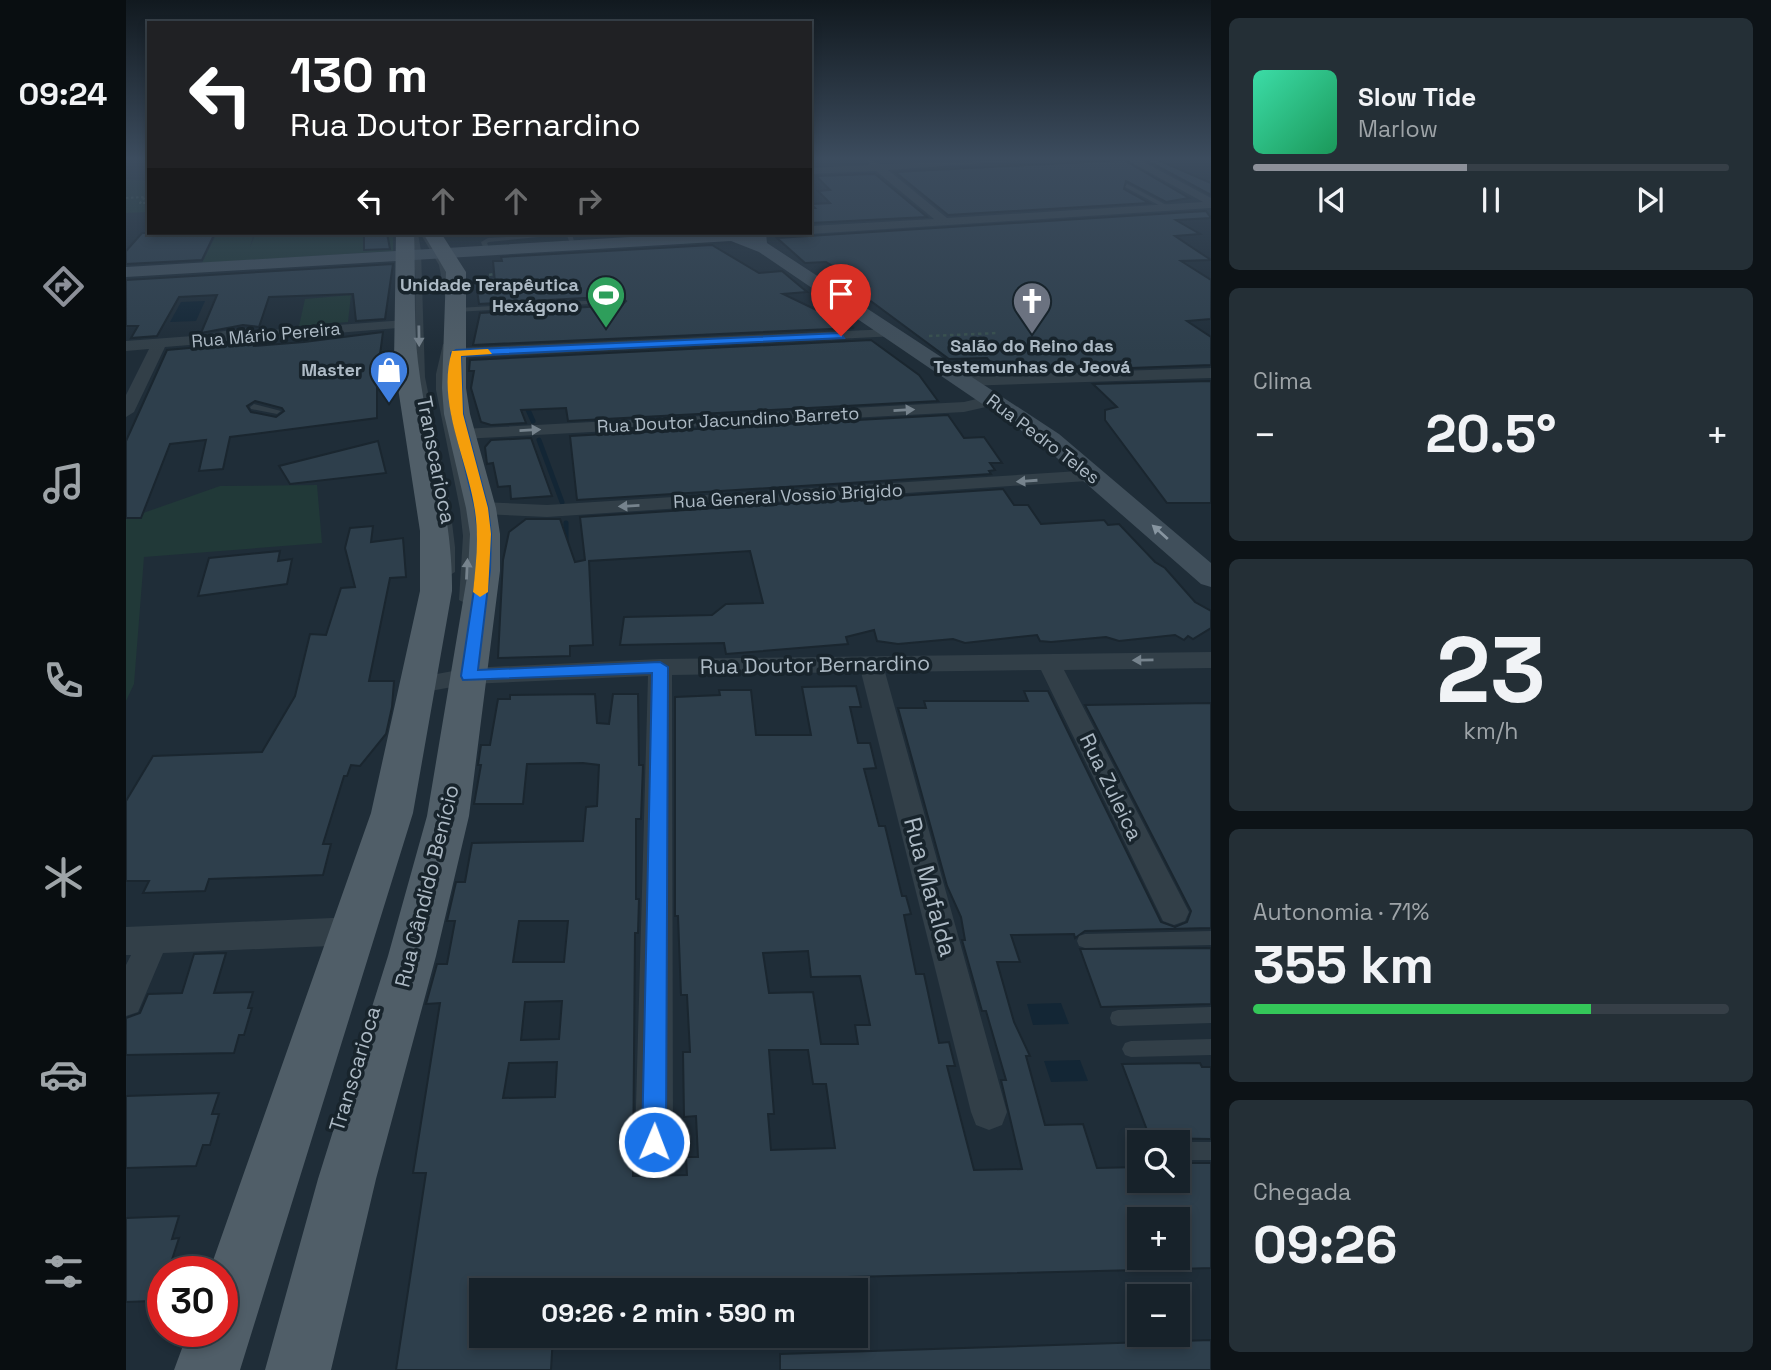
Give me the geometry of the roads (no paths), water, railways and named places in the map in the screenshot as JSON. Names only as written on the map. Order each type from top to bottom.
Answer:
[{"type":"main road","name":"Rua Cândido Benício","points":[[238,1276],[392,813],[441,675],[484,570],[481,508],[462,434],[454,388],[456,272],[423,243],[405,324],[407,363],[418,438],[435,513],[439,554],[436,590],[441,675],[448,816],[412,956],[347,1179],[298,1370]]},
{"type":"main road","points":[[207,1370],[215,1347]]},
{"type":"street","points":[[812,230],[912,224]]},
{"type":"street","points":[[126,272],[423,243],[487,250],[571,239],[728,236]]},
{"type":"street","name":"Rua Pedro Teles","points":[[728,236],[764,237],[894,335],[1050,439],[1211,578]]},
{"type":"street","name":"Rua Mário Pereira","points":[[126,346],[405,324]]},
{"type":"street","points":[[456,353],[894,335]]},
{"type":"street","points":[[126,412],[159,344]]},
{"type":"street","points":[[963,381],[1211,373]]},
{"type":"street","name":"Rua Doutor Jacundino Barreto","points":[[462,434],[964,407],[993,400]]},
{"type":"street","name":"Rua General Vossio Brigido","points":[[481,508],[547,511],[1096,476]]},
{"type":"street","name":"Rua Doutor Bernardino","points":[[441,675],[660,667],[1211,660]]},
{"type":"street","name":"Rua Mafalda","points":[[870,663],[989,1112]]},
{"type":"street","name":"Rua Zuleica","points":[[1049,663],[1174,912]]},
{"type":"street","points":[[654,1142],[660,667]]},
{"type":"street","points":[[126,1001],[139,941],[354,931]]},
{"type":"lane","points":[[487,250],[484,242],[488,240],[545,235]]},
{"type":"lane","name":"Transcarioca","points":[[423,243],[421,377],[431,439],[449,512],[450,587],[441,675],[443,737]]},
{"type":"lane","name":"Transcarioca","points":[[423,243],[442,265],[448,293],[448,332],[440,374],[440,390],[468,536],[465,602],[441,675]]},
{"type":"lane","points":[[457,310],[620,301]]},
{"type":"lane","points":[[254,407],[276,411]]},
{"type":"lane","points":[[1085,941],[1211,938]]},
{"type":"lane","points":[[1118,1018],[1211,1015]]},
{"type":"lane","points":[[1130,1049],[1211,1047]]},
{"type":"lane","points":[[1190,1151],[1211,1151]]},
{"type":"water","points":[[205,301],[196,321],[170,322],[181,302]]},
{"type":"water","points":[[1061,1003],[1069,1024],[1033,1025],[1027,1004]]},
{"type":"water","points":[[1080,1060],[1088,1081],[1051,1082],[1044,1061]]},
{"type":"waterway","points":[[525,403],[533,421]]},
{"type":"waterway","points":[[539,440],[562,502]]},
{"type":"waterway","points":[[566,523],[566,546]]},
{"type":"place","name":"Unidade Terapêutica Hexágono","points":[[606,329]]},
{"type":"place","name":"Salão do Reino das Testemunhas de Jeová","points":[[1032,335]]},
{"type":"place","name":"Master","points":[[389,404]]}]
